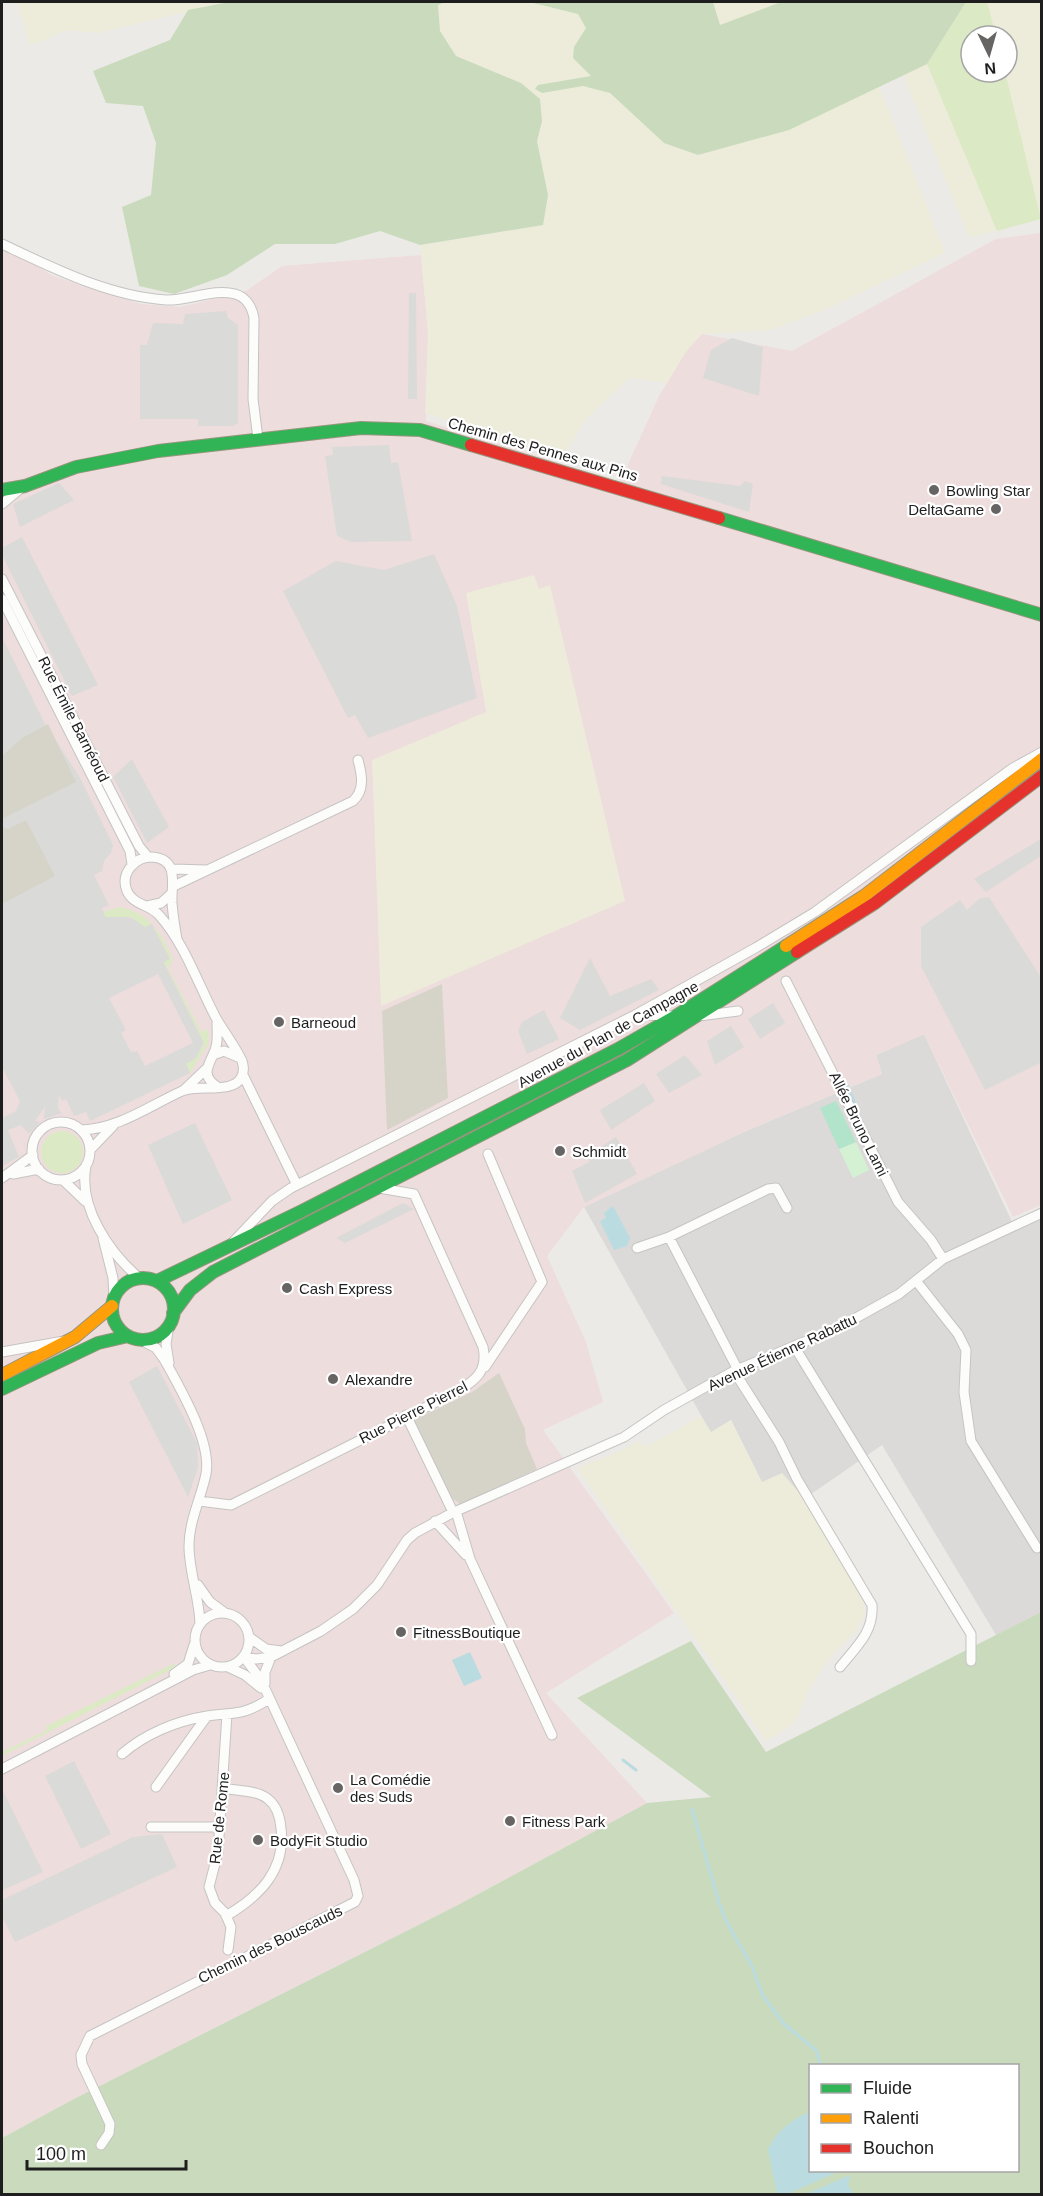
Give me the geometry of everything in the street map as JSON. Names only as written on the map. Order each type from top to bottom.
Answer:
[{"type":"main road","name":"Chemin des Pennes aux Pins","points":[[2,490],[25,486],[56,473],[118,458],[258,439],[380,427],[439,434],[938,582],[1041,615]]},
{"type":"main road","name":"Avenue du Plan de Campagne","points":[[157,1281],[227,1248],[618,1049],[676,1016],[864,896],[1041,759]]},
{"type":"main road","name":"Avenue du Plan de Campagne","points":[[171,1319],[190,1290],[213,1272],[617,1066],[699,1016],[875,903],[1041,776]]},
{"type":"main road","points":[[2,1375],[70,1340],[96,1322],[113,1302],[123,1284],[139,1278],[157,1281],[169,1292],[171,1319],[159,1335],[98,1343],[2,1389]]},
{"type":"main road","points":[[113,1302],[117,1326],[133,1337]]},
{"type":"street","points":[[2,244],[60,272],[140,296],[178,300],[226,293],[241,296],[250,306],[254,318],[253,399],[258,439]]},
{"type":"street","name":"Chemin des Pennes aux Pins","points":[[2,504],[25,486]]},
{"type":"street","name":"Rue Émile Barnéoud","points":[[2,579],[139,846],[148,857]]},
{"type":"street","name":"Rue Émile Barnéoud","points":[[2,599],[129,851],[132,864],[127,873],[126,887],[133,899],[159,915],[177,939],[216,1018],[240,1058]]},
{"type":"street","points":[[227,1248],[272,1201],[297,1185],[635,1015],[815,912],[1013,768],[1041,752]]},
{"type":"street","points":[[147,906],[161,903],[173,890],[208,870],[353,801],[359,795],[362,786],[358,760]]},
{"type":"street","points":[[132,864],[148,857],[163,861],[172,869],[208,870]]},
{"type":"street","name":"Rue Émile Barnéoud","points":[[172,869],[177,939]]},
{"type":"street","name":"Allée Bruno Lami","points":[[786,981],[898,1202],[931,1240],[943,1260]]},
{"type":"street","points":[[699,1016],[738,1011]]},
{"type":"street","points":[[635,1015],[676,1016]]},
{"type":"street","name":"Rue Émile Barnéoud","points":[[206,1069],[213,1054],[218,1033],[216,1018]]},
{"type":"street","points":[[213,1054],[230,1051],[240,1058],[243,1075],[297,1185]]},
{"type":"street","points":[[206,1069],[208,1078],[216,1086]]},
{"type":"street","points":[[87,1203],[63,1180],[45,1175],[39,1169],[33,1155],[35,1140],[45,1127],[64,1123],[81,1130],[116,1124],[184,1090],[206,1069]]},
{"type":"street","points":[[184,1090],[235,1085],[243,1075]]},
{"type":"street","points":[[116,1124],[90,1150],[84,1179],[87,1203],[102,1233],[125,1265],[139,1278]]},
{"type":"street","points":[[81,1130],[90,1150]]},
{"type":"street","name":"Rue Pierre Pierrel","points":[[199,1501],[231,1505],[473,1382],[542,1282],[488,1154]]},
{"type":"street","points":[[2,1178],[33,1155]]},
{"type":"street","points":[[63,1180],[80,1173],[86,1166]]},
{"type":"street","points":[[2,1178],[39,1169]]},
{"type":"street","points":[[379,1188],[414,1194],[483,1347],[483,1369]]},
{"type":"street","points":[[638,1248],[669,1237],[768,1189],[776,1188],[787,1208]]},
{"type":"street","name":"Avenue Étienne Rabattu","points":[[271,1657],[321,1631],[359,1604],[377,1585],[407,1540],[435,1521],[624,1437],[664,1410],[736,1370],[838,1328],[900,1294],[943,1260],[1041,1213]]},
{"type":"street","points":[[102,1233],[113,1278],[113,1302]]},
{"type":"street","points":[[669,1237],[736,1370],[780,1442],[797,1479],[872,1605],[873,1618],[869,1632],[840,1667]]},
{"type":"street","points":[[917,1282],[958,1334],[966,1350],[964,1388],[972,1441],[1037,1548]]},
{"type":"street","points":[[171,1319],[166,1349],[174,1376]]},
{"type":"street","points":[[133,1337],[159,1351],[174,1376],[206,1447],[207,1467],[190,1532],[189,1548],[200,1623]]},
{"type":"street","points":[[2,1352],[70,1340]]},
{"type":"street","points":[[794,1346],[971,1634],[971,1661]]},
{"type":"street","points":[[406,1415],[453,1512],[470,1559],[552,1735]]},
{"type":"street","points":[[435,1521],[470,1559]]},
{"type":"street","points":[[194,1578],[210,1602],[225,1613],[239,1618],[249,1637],[266,1649],[281,1651]]},
{"type":"street","points":[[2,1763],[182,1670],[188,1664],[196,1630],[200,1623],[211,1615],[225,1613]]},
{"type":"street","points":[[244,1657],[249,1637]]},
{"type":"street","points":[[194,1645],[197,1653],[210,1665]]},
{"type":"street","points":[[2,1769],[193,1670],[210,1665],[228,1667],[244,1657],[256,1659],[271,1657]]},
{"type":"street","name":"Chemin des Bouscauds","points":[[101,2145],[109,2133],[110,2124],[81,2060],[86,2042],[94,2032],[355,1902],[358,1896],[354,1880],[261,1680],[244,1657]]},
{"type":"street","name":"Chemin des Bouscauds","points":[[268,1697],[264,1675],[271,1657]]},
{"type":"street","name":"Chemin des Bouscauds","points":[[228,1667],[254,1681],[268,1697]]},
{"type":"street","points":[[122,1754],[159,1731],[207,1716],[246,1713],[268,1697]]},
{"type":"street","name":"Rue de Rome","points":[[227,1714],[219,1852],[209,1890],[231,1927],[228,1950]]},
{"type":"street","points":[[156,1787],[207,1716]]},
{"type":"street","points":[[223,1788],[267,1798],[277,1809],[282,1833],[280,1855],[273,1875],[258,1892],[226,1916]]},
{"type":"street","points":[[151,1827],[220,1827]]},
{"type":"shaded area","points":[[1041,233],[1041,1205],[1013,1217],[924,1034],[876,1055],[882,1074],[746,1131],[584,1207],[547,1256],[586,1342],[603,1402],[543,1430],[674,1613],[546,1693],[647,1803],[456,1906],[72,2100],[2,2138],[2,249],[53,276],[141,304],[180,307],[246,291],[282,266],[421,255],[428,332],[426,421],[620,482],[659,396],[687,350],[702,334],[792,351],[996,239]]},
{"type":"shaded area","points":[[409,293],[416,293],[417,399],[408,399]]},
{"type":"shaded area","points":[[226,311],[228,318],[238,325],[238,423],[233,426],[198,426],[198,419],[140,419],[140,345],[147,345],[153,323],[183,324],[185,314]]},
{"type":"shaded area","points":[[732,338],[763,347],[759,396],[703,378],[711,350]]},
{"type":"shaded area","points":[[389,445],[391,463],[398,462],[412,541],[351,542],[337,536],[325,456],[333,455],[332,447]]},
{"type":"shaded area","points":[[662,476],[740,486],[745,481],[753,484],[749,512],[661,484]]},
{"type":"shaded area","points":[[59,483],[74,500],[20,527],[13,504]]},
{"type":"shaded area","points":[[22,537],[98,685],[72,696],[2,555],[2,548]]},
{"type":"shaded area","points":[[434,554],[457,606],[477,698],[368,738],[355,715],[348,718],[283,591],[336,561],[384,570]]},
{"type":"shaded area","points":[[2,637],[45,724],[79,776],[113,845],[111,853],[104,861],[102,871],[94,875],[109,905],[102,908],[106,917],[120,915],[152,924],[170,959],[164,963],[204,1043],[196,1058],[187,1064],[190,1073],[90,1121],[86,1112],[74,1116],[66,1099],[62,1101],[59,1094],[58,1109],[62,1113],[44,1119],[45,1107],[35,1121],[40,1122],[29,1134],[21,1125],[8,1130],[19,1157],[2,1166],[2,1118],[16,1111],[20,1101],[2,1067]],"holes":[[[158,974],[193,1043],[145,1066],[137,1051],[131,1052],[121,1033],[126,1030],[109,998]]]},
{"type":"shaded area","points":[[48,724],[76,782],[2,819],[2,756],[22,738]]},
{"type":"shaded area","points":[[132,759],[169,827],[147,843],[113,777]]},
{"type":"shaded area","points":[[26,820],[55,876],[2,904],[2,827],[8,829]]},
{"type":"shaded area","points":[[1041,839],[1041,856],[986,892],[974,879]]},
{"type":"shaded area","points":[[989,897],[1041,977],[1042,1062],[985,1090],[921,966],[921,927],[960,900],[967,910],[979,899]]},
{"type":"shaded area","points":[[590,958],[610,996],[651,979],[659,990],[580,1030],[560,1018]]},
{"type":"shaded area","points":[[442,984],[448,1098],[387,1130],[382,1011]]},
{"type":"shaded area","points":[[773,1003],[785,1023],[760,1039],[748,1019]]},
{"type":"shaded area","points":[[544,1010],[559,1039],[527,1054],[518,1031],[522,1022]]},
{"type":"shaded area","points":[[731,1026],[744,1047],[715,1065],[707,1041]]},
{"type":"shaded area","points":[[924,1034],[1013,1224],[1041,1211],[1041,1612],[996,1635],[882,1445],[804,1499],[762,1483],[731,1420],[711,1433],[584,1207],[746,1131],[882,1074],[876,1055]]},
{"type":"shaded area","points":[[685,1055],[702,1075],[669,1093],[656,1074]]},
{"type":"shaded area","points":[[644,1083],[655,1101],[611,1130],[600,1110]]},
{"type":"shaded area","points":[[195,1123],[232,1200],[183,1224],[148,1145]]},
{"type":"shaded area","points":[[616,1137],[637,1174],[585,1203],[572,1171],[589,1162],[588,1155]]},
{"type":"shaded area","points":[[403,1203],[414,1209],[345,1243],[336,1238]]},
{"type":"shaded area","points":[[157,1366],[197,1443],[198,1468],[188,1497],[129,1382]]},
{"type":"shaded area","points":[[499,1373],[525,1429],[526,1443],[537,1469],[461,1505],[451,1497],[410,1422],[472,1392]]},
{"type":"shaded area","points":[[74,1761],[111,1834],[81,1849],[45,1776]]},
{"type":"shaded area","points":[[2,1789],[43,1872],[3,1890],[2,1888]]},
{"type":"shaded area","points":[[162,1834],[177,1867],[15,1942],[2,1916],[2,1900],[133,1837]]},
{"type":"green space","points":[[17,2],[229,2],[98,33],[67,30],[30,46]]},
{"type":"green space","points":[[229,2],[445,2],[438,5],[440,31],[456,56],[521,83],[540,99],[542,121],[537,141],[548,195],[543,225],[420,245],[380,231],[335,244],[275,244],[227,275],[174,294],[139,286],[122,207],[151,195],[156,143],[143,106],[106,103],[93,71],[170,40],[188,10]]},
{"type":"green space","points":[[445,2],[1041,2],[1041,219],[969,238],[903,75],[879,86],[945,253],[822,311],[771,330],[702,334],[687,350],[667,383],[630,378],[585,420],[567,451],[542,444],[529,446],[425,413],[428,332],[420,245],[542,225],[548,195],[537,141],[542,121],[521,83],[456,56],[440,31],[438,4]]},
{"type":"green space","points":[[529,2],[713,2],[720,25],[781,2],[966,2],[927,64],[789,130],[698,155],[664,143],[610,93],[583,86],[542,93],[535,89],[538,85],[591,76],[573,58],[574,47],[586,28],[578,14]]},
{"type":"green space","points":[[966,2],[987,2],[993,24],[959,24],[959,84],[1008,84],[1041,219],[997,231],[927,64]]},
{"type":"green space","points":[[534,575],[539,589],[550,585],[625,901],[381,1006],[372,760],[486,712],[466,593]]},
{"type":"green space","points":[[120,907],[139,914],[152,924],[145,927],[131,917],[106,917],[103,912]]},
{"type":"green space","points":[[152,925],[164,941],[173,959],[168,968],[202,1033],[206,1028],[209,1035],[208,1044],[190,1073],[186,1064],[196,1058],[204,1043],[164,962],[170,959]]},
{"type":"green space","points":[[836,1101],[856,1142],[839,1149],[820,1108]]},
{"type":"green space","points":[[62,1131],[70,1132],[77,1137],[82,1144],[82,1160],[77,1167],[70,1172],[62,1173],[54,1172],[47,1167],[42,1160],[41,1152],[42,1144],[47,1137],[54,1132]]},
{"type":"green space","points":[[856,1142],[869,1170],[853,1178],[839,1149]]},
{"type":"green space","points":[[701,1416],[711,1432],[731,1420],[762,1482],[782,1473],[804,1498],[863,1600],[865,1613],[857,1630],[831,1656],[811,1686],[794,1724],[766,1741],[577,1468],[621,1451],[639,1441],[645,1447]]},
{"type":"green space","points":[[1041,1612],[1041,2194],[2,2194],[2,2138],[72,2100],[456,1906],[647,1803],[711,1797],[577,1698],[691,1641],[766,1752]]},
{"type":"green space","points":[[175,1663],[174,1668],[2,1756],[2,1752],[47,1730],[46,1726]]},
{"type":"water","points":[[613,1206],[630,1238],[627,1246],[614,1250],[600,1221],[606,1218],[604,1213]]},
{"type":"water","points":[[470,1652],[482,1678],[464,1686],[452,1660]]},
{"type":"water","points":[[809,2112],[809,2172],[838,2172],[787,2194],[777,2194],[768,2149],[786,2126]]},
{"type":"water","points":[[850,2175],[848,2186],[854,2194],[806,2194]]},
{"type":"waterway","points":[[844,1085],[847,1085],[856,1106]]},
{"type":"waterway","points":[[623,1760],[636,1770]]},
{"type":"waterway","points":[[692,1809],[719,1903],[727,1923],[752,1966],[763,1996],[784,2024],[816,2050],[820,2064]]},
{"type":"traffic: fast","points":[[2,490],[25,486],[76,467],[158,451],[361,428],[420,430],[471,445]]},
{"type":"traffic: fast","points":[[719,518],[1042,615]]},
{"type":"traffic: fast","points":[[157,1281],[302,1211],[618,1049],[676,1016],[786,946]]},
{"type":"traffic: fast","points":[[173,1313],[190,1290],[213,1272],[627,1060],[797,952]]},
{"type":"traffic: fast","points":[[143,1278],[160,1283],[165,1287],[169,1292],[174,1309],[169,1326],[165,1331],[160,1335],[143,1340],[126,1335],[121,1331],[117,1326],[112,1309],[117,1292],[121,1287],[126,1283],[143,1278]]},
{"type":"traffic: fast","points":[[2,1389],[98,1343],[128,1336]]},
{"type":"traffic: slow","points":[[786,946],[864,896],[1042,759]]},
{"type":"traffic: slow","points":[[2,1375],[75,1337],[112,1306]]},
{"type":"traffic: jam","points":[[471,445],[719,518]]},
{"type":"traffic: jam","points":[[797,952],[875,903],[1042,776]]},
{"type":"place","name":"Bowling Star","points":[[934,490]]},
{"type":"place","name":"DeltaGame","points":[[996,509]]},
{"type":"place","name":"Barneoud","points":[[279,1022]]},
{"type":"place","name":"Schmidt","points":[[560,1151]]},
{"type":"place","name":"Cash Express","points":[[287,1288]]},
{"type":"place","name":"Alexandre","points":[[333,1379]]},
{"type":"place","name":"FitnessBoutique","points":[[401,1632]]},
{"type":"place","name":"La Comédie des Suds","points":[[338,1788]]},
{"type":"place","name":"Fitness Park","points":[[510,1821]]},
{"type":"place","name":"BodyFit Studio","points":[[258,1840]]}]
